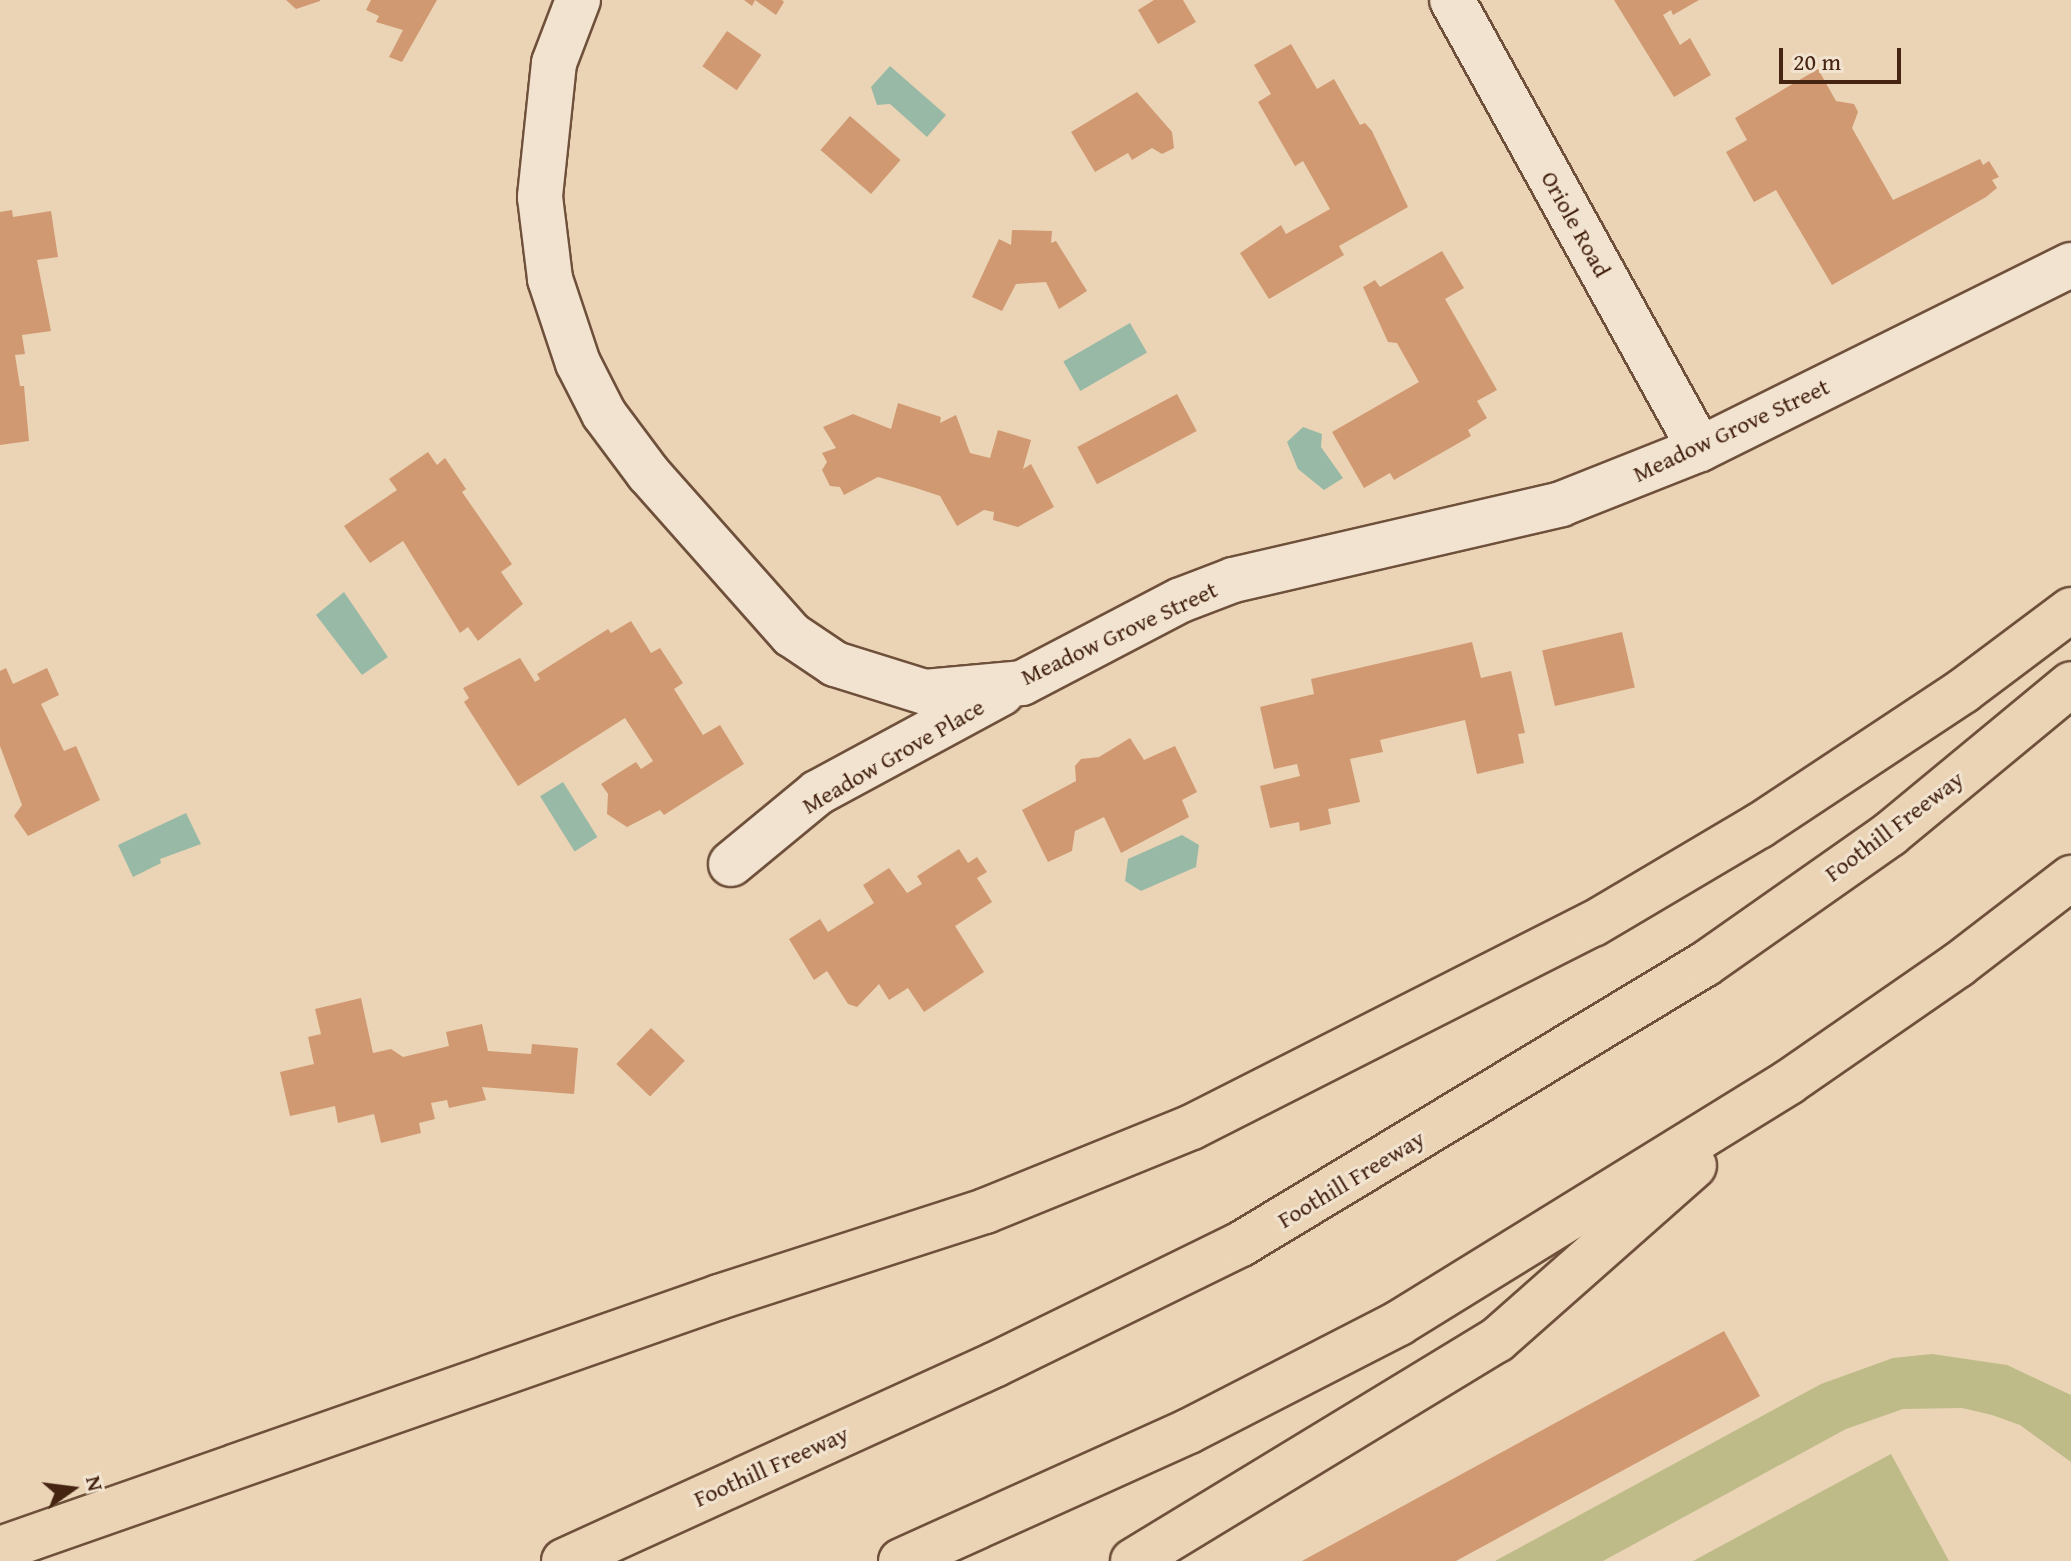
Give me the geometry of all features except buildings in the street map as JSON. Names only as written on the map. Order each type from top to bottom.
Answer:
[{"type":"highway","points":[[0,1549],[705,1302],[985,1211],[1192,1127],[1606,916],[1772,817],[1963,691],[2071,610]]},
{"type":"highway","name":"Foothill Freeway","points":[[564,1561],[994,1365],[1254,1236],[1705,964],[1890,834],[2071,684]]},
{"type":"highway","points":[[901,1561],[1189,1431],[1399,1323],[1789,1082],[1958,965],[2071,878]]},
{"type":"highway","points":[[1133,1561],[1497,1340],[1789,1082]]},
{"type":"street","name":"Meadow Grove Street","points":[[578,0],[554,63],[540,197],[559,311],[604,414],[648,473],[792,635],[835,664],[925,692],[1022,683],[1181,600],[1233,580],[1561,504],[1700,449],[2071,265]]},
{"type":"street","name":"Oriole Road","points":[[1452,0],[1700,449]]},
{"type":"street","name":"Meadow Grove Place","points":[[731,864],[817,793],[1022,683]]},
{"type":"shaded area","points":[[890,66],[946,115],[927,137],[890,104],[877,105],[871,87]]},
{"type":"shaded area","points":[[1130,323],[1147,352],[1080,391],[1063,362]]},
{"type":"shaded area","points":[[1303,427],[1322,434],[1321,447],[1343,478],[1324,490],[1298,469],[1287,442]]},
{"type":"shaded area","points":[[344,592],[388,657],[362,675],[316,615]]},
{"type":"shaded area","points":[[563,782],[597,837],[575,851],[540,796]]},
{"type":"shaded area","points":[[186,813],[201,844],[160,859],[161,863],[133,877],[118,845]]},
{"type":"shaded area","points":[[1182,835],[1199,845],[1196,867],[1141,891],[1125,881],[1128,859]]},
{"type":"shaded area","points":[[1932,1354],[2007,1365],[2071,1395],[2071,1462],[2020,1425],[1992,1415],[1962,1408],[1903,1409],[1846,1429],[1603,1561],[1495,1561],[1821,1384],[1893,1358]]},
{"type":"shaded area","points":[[1891,1454],[1949,1561],[1693,1561]]}]
